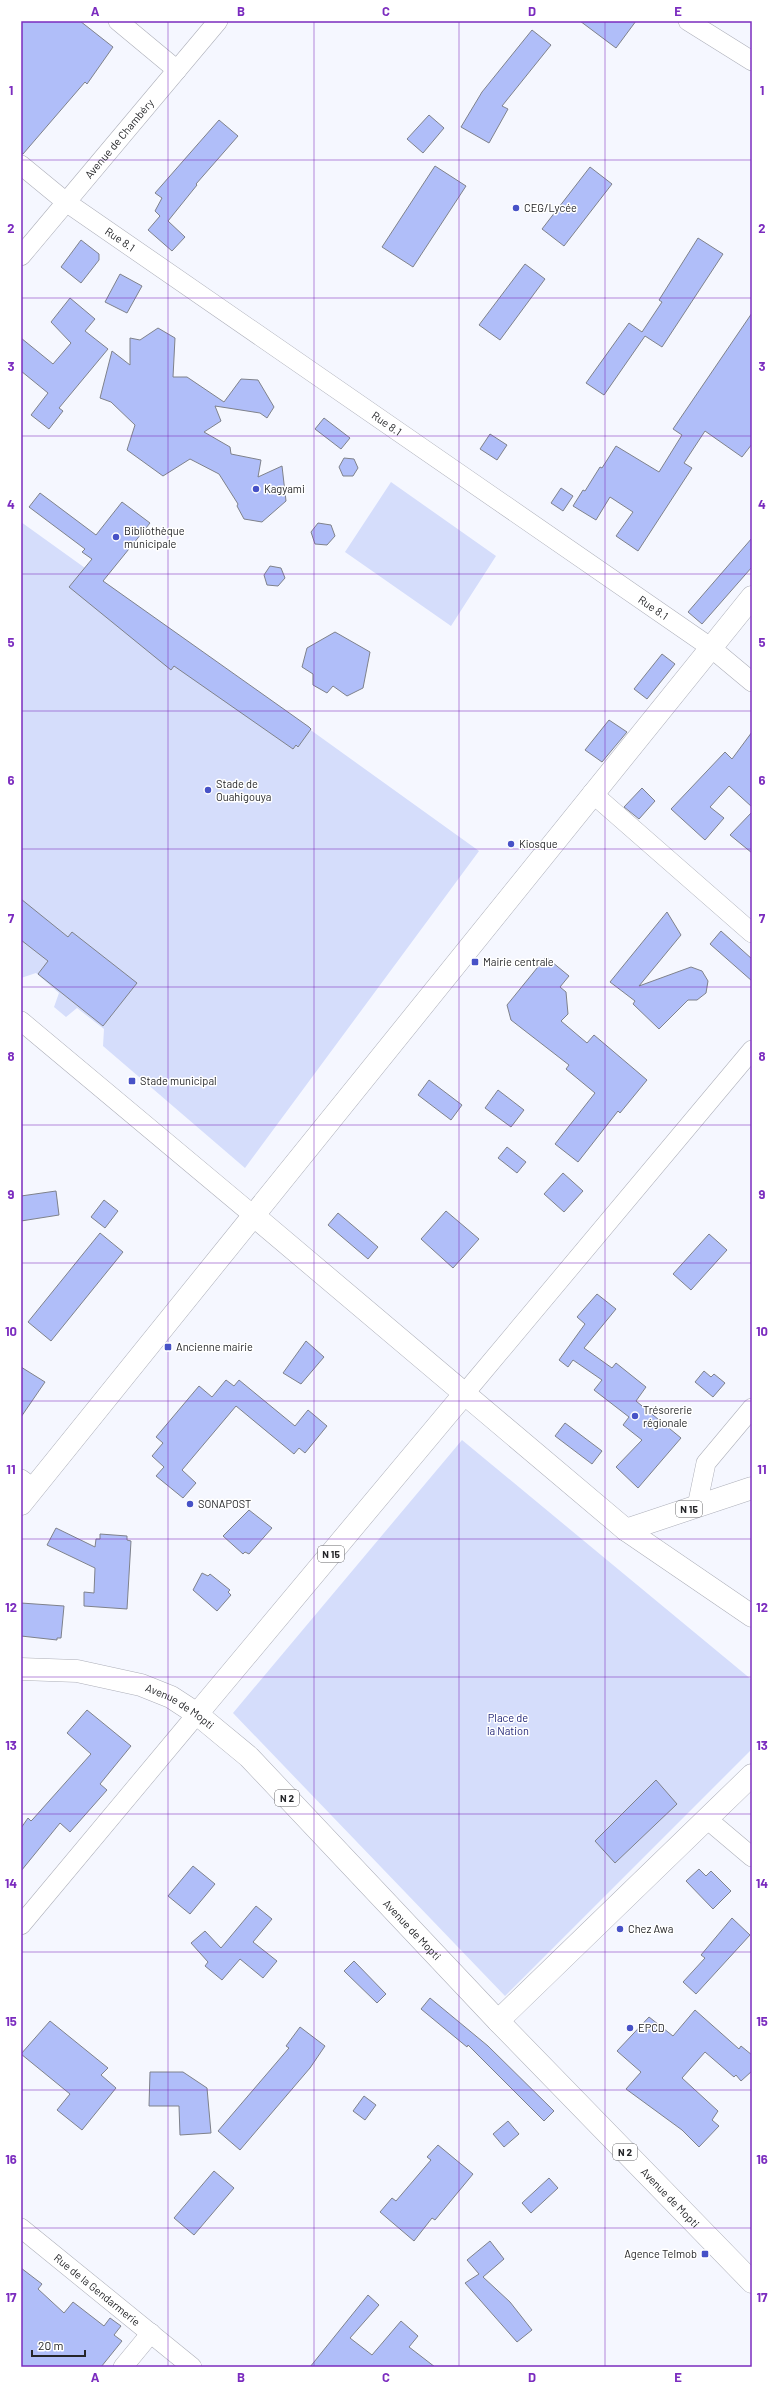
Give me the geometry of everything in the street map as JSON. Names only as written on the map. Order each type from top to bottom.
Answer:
[{"type":"main road","points":[[25,1490],[253,1215],[710,646],[752,597]]},
{"type":"main road","points":[[253,1215],[626,1530],[752,1616]]},
{"type":"main road","name":"N 15","points":[[198,1714],[465,1393]]},
{"type":"main road","name":"N 15","points":[[626,1530],[752,1488]]},
{"type":"main road","name":"Avenue de Mopti","points":[[21,1668],[77,1671],[141,1685],[171,1697],[198,1714],[249,1757],[498,2021],[752,2282]]},
{"type":"main road","points":[[498,2021],[752,1775]]},
{"type":"street","points":[[118,21],[177,70]]},
{"type":"street","name":"Avenue de Chambéry","points":[[21,256],[218,21]]},
{"type":"street","points":[[688,21],[752,61]]},
{"type":"street","name":"Rue 8.1","points":[[21,165],[66,202],[710,646],[752,682]]},
{"type":"street","points":[[592,793],[752,933]]},
{"type":"street","points":[[21,1021],[253,1215]]},
{"type":"street","points":[[465,1393],[752,1050]]},
{"type":"street","points":[[697,1506],[706,1463],[752,1408]]},
{"type":"street","points":[[21,1925],[198,1714]]},
{"type":"street","points":[[707,1819],[752,1857]]},
{"type":"street","name":"Rue de la Gendarmerie","points":[[21,2228],[192,2367]]},
{"type":"street","points":[[123,2367],[151,2333]]},
{"type":"green space","points":[[391,482],[496,556],[451,626],[345,552]]},
{"type":"green space","name":"Stade de Ouahigouya","points":[[21,522],[479,851],[245,1168],[103,1046],[104,1029],[77,1008],[66,1017],[54,1007],[59,993],[36,973],[21,978]]},
{"type":"green space","name":"Place de la Nation","points":[[462,1440],[752,1680],[752,1749],[505,1996],[233,1713]]},
{"type":"building","points":[[21,21],[80,21],[113,47],[87,84],[85,82],[23,154],[21,154]]},
{"type":"building","points":[[580,21],[636,21],[616,48]]},
{"type":"building","points":[[532,30],[551,45],[502,106],[508,109],[489,143],[461,127],[482,92]]},
{"type":"building","points":[[429,115],[444,128],[423,153],[407,139]]},
{"type":"building","points":[[219,120],[238,136],[196,184],[197,185],[168,221],[185,237],[172,251],[148,230],[160,216],[155,211],[162,198],[155,193]]},
{"type":"building","points":[[435,166],[466,186],[413,267],[382,247]]},
{"type":"building","points":[[590,167],[612,184],[564,246],[542,229]]},
{"type":"building","points":[[698,238],[723,254],[662,347],[645,336],[604,395],[586,383],[629,323],[642,332],[662,302],[659,300]]},
{"type":"building","points":[[81,240],[99,254],[99,260],[81,283],[61,267]]},
{"type":"building","points":[[525,264],[545,279],[500,340],[479,325]]},
{"type":"building","points":[[120,274],[142,286],[127,313],[105,302]]},
{"type":"building","points":[[70,298],[95,319],[85,331],[108,349],[59,408],[63,411],[49,429],[31,415],[48,393],[21,371],[21,338],[53,364],[71,343],[51,322]]},
{"type":"building","points":[[752,313],[752,444],[742,457],[705,431],[684,463],[692,468],[638,551],[616,536],[633,512],[610,497],[596,520],[573,506],[583,490],[585,491],[600,467],[602,468],[616,446],[659,472],[682,435],[673,429]]},
{"type":"building","points":[[158,328],[175,338],[173,377],[187,377],[224,402],[241,379],[258,380],[274,407],[267,418],[260,413],[215,406],[221,421],[204,432],[230,447],[231,454],[261,460],[258,477],[282,466],[286,501],[262,522],[244,519],[237,506],[238,504],[219,474],[190,459],[163,476],[127,450],[135,425],[111,402],[100,398],[112,351],[130,365],[130,338],[140,340]]},
{"type":"building","points":[[324,418],[350,438],[341,449],[315,429]]},
{"type":"building","points":[[490,434],[507,445],[497,460],[480,449]]},
{"type":"building","points":[[344,458],[354,459],[358,468],[353,476],[343,476],[339,467]]},
{"type":"building","points":[[561,488],[573,496],[563,511],[551,503]]},
{"type":"building","points":[[40,493],[96,535],[122,502],[150,523],[103,581],[309,727],[311,729],[298,747],[296,745],[293,749],[174,666],[171,670],[69,587],[92,559],[82,552],[85,549],[29,507]]},
{"type":"building","points":[[318,523],[331,525],[335,536],[327,545],[315,544],[311,532]]},
{"type":"building","points":[[752,538],[752,567],[702,624],[688,612]]},
{"type":"building","points":[[270,566],[281,568],[285,578],[278,586],[267,585],[264,575]]},
{"type":"building","points":[[335,632],[370,652],[363,688],[347,696],[333,686],[327,693],[313,685],[313,674],[302,667],[307,648]]},
{"type":"building","points":[[662,654],[675,664],[647,699],[634,689]]},
{"type":"building","points":[[609,720],[627,732],[602,762],[585,750]]},
{"type":"building","points":[[752,732],[752,807],[729,786],[710,807],[724,818],[705,840],[671,809],[725,752],[732,759]]},
{"type":"building","points":[[642,788],[655,801],[639,819],[624,807]]},
{"type":"building","points":[[752,812],[752,853],[730,835]]},
{"type":"building","points":[[21,899],[68,937],[72,932],[137,983],[103,1026],[38,974],[48,961],[21,940]]},
{"type":"building","points":[[667,912],[681,935],[639,986],[691,967],[702,971],[708,981],[706,993],[697,1000],[688,1000],[659,1029],[633,1004],[635,1001],[610,982]]},
{"type":"building","points":[[721,931],[752,959],[752,981],[710,944]]},
{"type":"building","points":[[546,957],[569,976],[560,987],[566,992],[568,1014],[561,1021],[587,1043],[594,1035],[647,1080],[620,1113],[618,1111],[578,1162],[555,1144],[595,1093],[566,1069],[569,1065],[511,1020],[507,1005]]},
{"type":"building","points":[[429,1080],[462,1105],[451,1120],[418,1095]]},
{"type":"building","points":[[498,1090],[524,1110],[511,1127],[485,1108]]},
{"type":"building","points":[[507,1147],[526,1162],[517,1173],[498,1158]]},
{"type":"building","points":[[563,1173],[583,1191],[564,1212],[544,1194]]},
{"type":"building","points":[[56,1191],[59,1215],[21,1221],[21,1196]]},
{"type":"building","points":[[104,1200],[118,1211],[105,1228],[91,1217]]},
{"type":"building","points":[[446,1211],[479,1239],[453,1268],[421,1239]]},
{"type":"building","points":[[338,1213],[378,1247],[368,1259],[328,1225]]},
{"type":"building","points":[[100,1233],[123,1252],[51,1341],[28,1322]]},
{"type":"building","points":[[709,1234],[727,1250],[691,1290],[673,1274]]},
{"type":"building","points":[[597,1294],[616,1309],[584,1348],[612,1368],[616,1363],[646,1387],[636,1401],[681,1438],[638,1488],[616,1467],[642,1440],[623,1425],[629,1417],[594,1390],[602,1380],[573,1360],[568,1367],[559,1360],[585,1324],[577,1317]]},
{"type":"building","points":[[306,1341],[324,1357],[301,1384],[283,1373]]},
{"type":"building","points":[[21,1367],[45,1382],[21,1417]]},
{"type":"building","points":[[704,1371],[711,1377],[714,1374],[725,1383],[713,1397],[695,1382]]},
{"type":"building","points":[[226,1380],[234,1386],[239,1380],[295,1426],[308,1410],[327,1426],[305,1453],[299,1448],[294,1454],[236,1406],[182,1470],[196,1483],[183,1498],[156,1476],[164,1467],[152,1456],[163,1443],[156,1437],[199,1386],[212,1397]]},
{"type":"building","points":[[565,1423],[602,1451],[592,1464],[555,1436]]},
{"type":"building","points":[[249,1510],[272,1528],[249,1554],[245,1552],[243,1554],[223,1536]]},
{"type":"building","points":[[56,1528],[95,1547],[96,1539],[100,1539],[100,1534],[127,1536],[127,1540],[131,1541],[127,1609],[84,1606],[84,1592],[94,1593],[95,1568],[47,1545]]},
{"type":"building","points":[[202,1573],[208,1576],[210,1574],[230,1590],[228,1592],[231,1595],[217,1611],[193,1590]]},
{"type":"building","points":[[21,1603],[64,1606],[61,1638],[57,1638],[57,1640],[21,1636]]},
{"type":"building","points":[[87,1710],[131,1746],[100,1784],[107,1790],[70,1832],[60,1823],[21,1871],[21,1828],[28,1818],[31,1821],[33,1819],[91,1754],[67,1733]]},
{"type":"building","points":[[656,1780],[677,1804],[615,1863],[595,1841]]},
{"type":"building","points":[[193,1866],[215,1884],[190,1914],[168,1896]]},
{"type":"building","points":[[699,1869],[706,1876],[711,1871],[731,1891],[713,1909],[686,1881]]},
{"type":"building","points":[[256,1906],[272,1919],[253,1942],[277,1961],[263,1978],[240,1959],[222,1980],[205,1966],[208,1962],[191,1943],[205,1931],[221,1948]]},
{"type":"building","points":[[732,1918],[750,1935],[696,1994],[683,1982],[705,1958],[701,1955]]},
{"type":"building","points":[[354,1961],[386,1994],[377,2003],[344,1971]]},
{"type":"building","points":[[430,1998],[488,2046],[554,2111],[544,2121],[468,2045],[467,2047],[421,2009]]},
{"type":"building","points":[[695,2010],[739,2049],[741,2046],[752,2055],[752,2071],[741,2081],[736,2075],[734,2077],[705,2052],[682,2078],[718,2111],[712,2120],[719,2126],[699,2147],[682,2130],[626,2089],[641,2072],[617,2051],[649,2017],[673,2036]]},
{"type":"building","points":[[50,2021],[108,2068],[101,2075],[116,2088],[82,2130],[57,2110],[70,2094],[21,2054]]},
{"type":"building","points":[[300,2027],[325,2046],[310,2068],[240,2150],[218,2131],[289,2048],[286,2046]]},
{"type":"building","points":[[150,2072],[183,2072],[207,2088],[211,2133],[180,2135],[179,2106],[149,2106]]},
{"type":"building","points":[[364,2096],[376,2105],[365,2120],[353,2111]]},
{"type":"building","points":[[508,2121],[519,2134],[504,2147],[493,2134]]},
{"type":"building","points":[[438,2145],[473,2174],[435,2220],[432,2218],[414,2241],[380,2212],[392,2198],[396,2201],[431,2160],[427,2157]]},
{"type":"building","points":[[214,2171],[234,2188],[194,2235],[174,2218]]},
{"type":"building","points":[[549,2178],[558,2188],[531,2213],[522,2203]]},
{"type":"building","points":[[490,2241],[504,2259],[483,2277],[510,2302],[532,2330],[517,2342],[465,2283],[479,2274],[467,2260]]},
{"type":"building","points":[[21,2268],[42,2284],[38,2289],[64,2313],[73,2302],[104,2326],[110,2318],[121,2326],[114,2335],[122,2341],[101,2367],[21,2367]]},
{"type":"building","points":[[368,2295],[379,2305],[350,2338],[372,2355],[401,2321],[418,2336],[409,2347],[435,2367],[310,2367]]},
{"type":"place","name":"CEG/Lycée","points":[[516,208]]},
{"type":"place","name":"Kagyami","points":[[256,489]]},
{"type":"place","name":"Bibliothèque municipale","points":[[116,537]]},
{"type":"place","name":"Stade de Ouahigouya","points":[[208,790]]},
{"type":"place","name":"Kiosque","points":[[511,844]]},
{"type":"place","name":"Mairie centrale","points":[[475,962]]},
{"type":"place","name":"Stade municipal","points":[[132,1081]]},
{"type":"place","name":"Ancienne mairie","points":[[168,1347]]},
{"type":"place","name":"Trésorerie régionale","points":[[635,1416]]},
{"type":"place","name":"SONAPOST","points":[[190,1504]]},
{"type":"place","name":"Chez Awa","points":[[620,1929]]},
{"type":"place","name":"EPCD","points":[[630,2028]]},
{"type":"place","name":"Agence Telmob","points":[[705,2254]]}]
